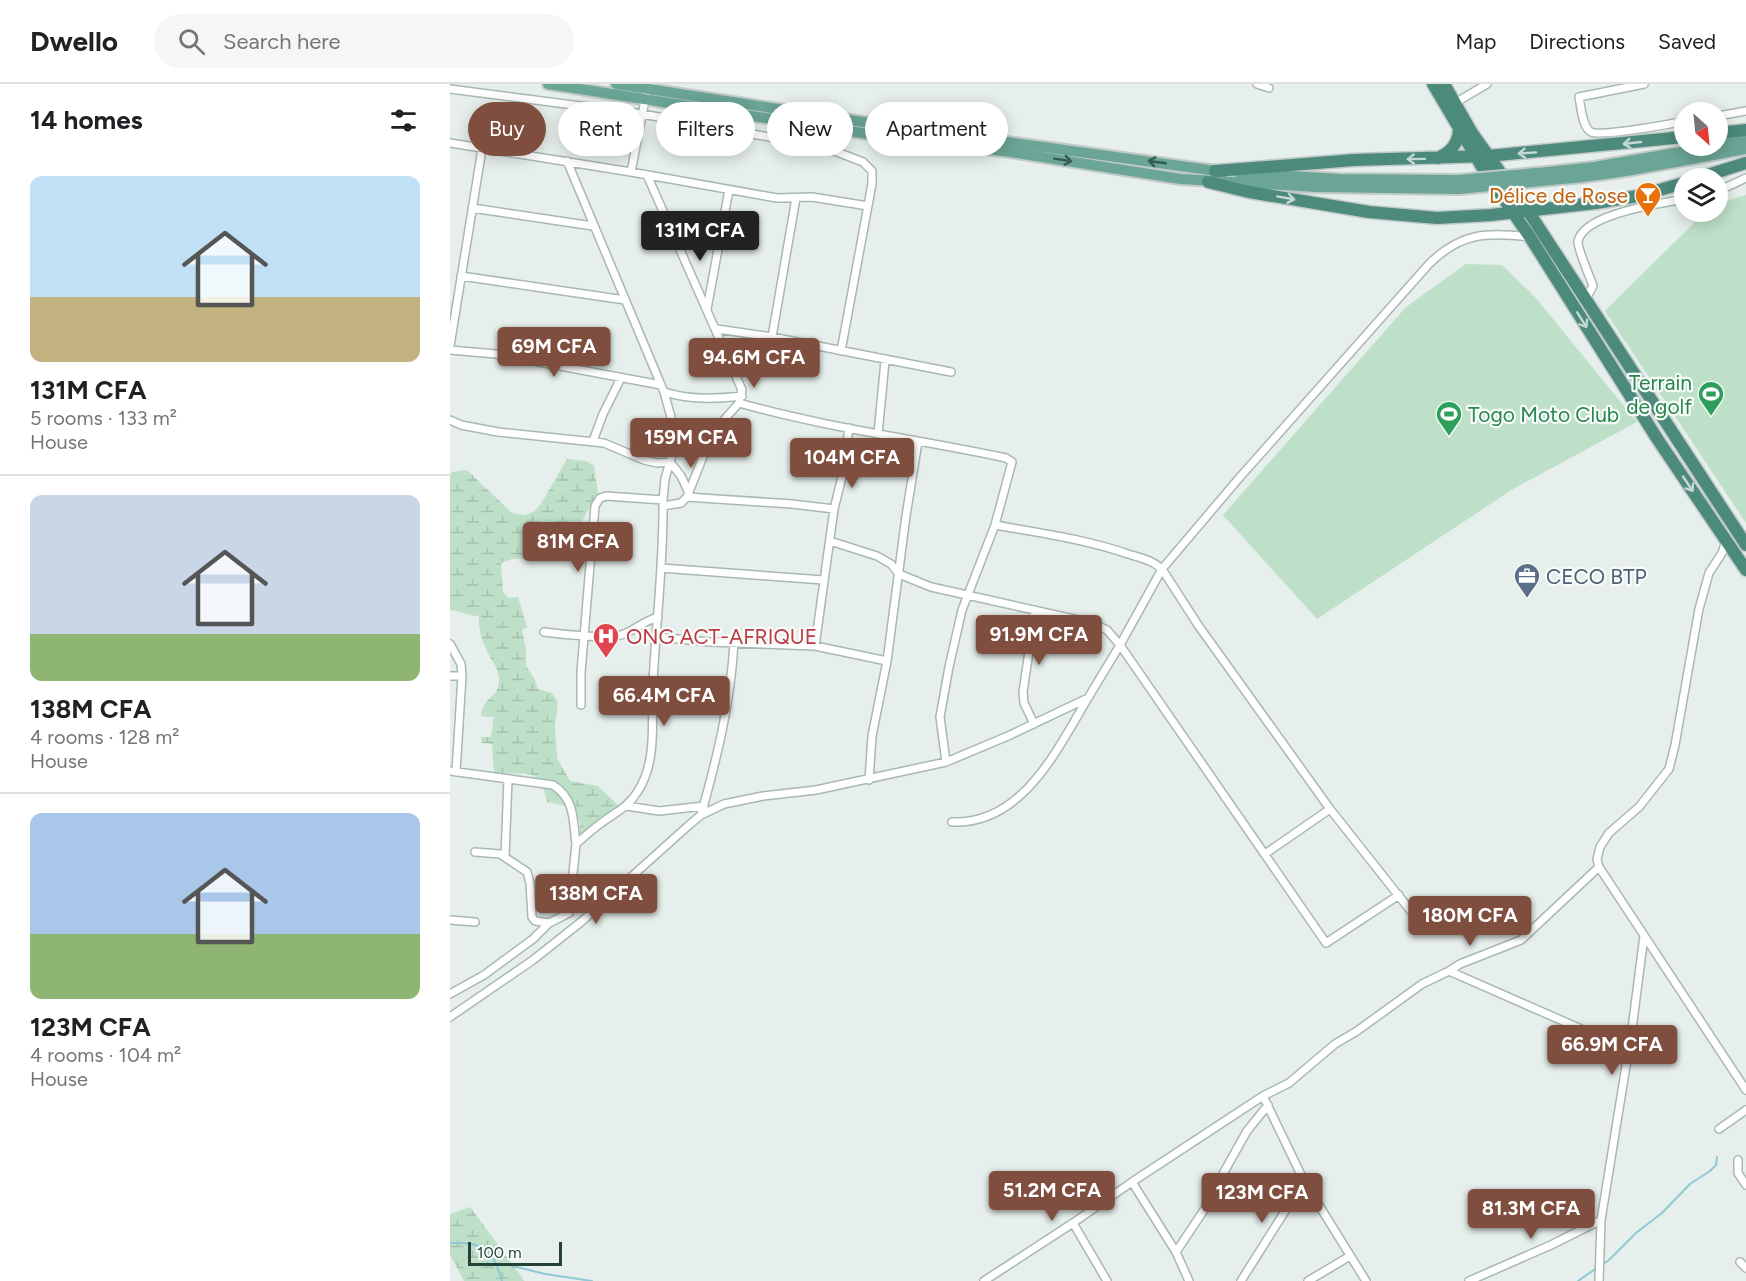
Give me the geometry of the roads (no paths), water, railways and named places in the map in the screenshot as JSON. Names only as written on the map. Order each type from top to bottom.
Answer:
[{"type":"highway","points":[[1433,84],[1459,130],[1512,213],[1562,264],[1746,545]]},
{"type":"highway","points":[[1444,84],[1488,156],[1528,211],[1551,271],[1658,440],[1746,570]]},
{"type":"highway","points":[[1437,158],[1452,150],[1459,138],[1459,130]]},
{"type":"highway","points":[[1728,132],[1746,130]]},
{"type":"highway","points":[[1215,171],[1354,160],[1488,156],[1674,138]]},
{"type":"highway","points":[[1728,169],[1746,163]]},
{"type":"highway","points":[[1208,182],[1285,198],[1392,215],[1437,218],[1562,207],[1638,196],[1674,186]]},
{"type":"highway","points":[[1535,234],[1547,217],[1562,207]]},
{"type":"main road","points":[[548,84],[647,90],[1215,171],[1458,185]]},
{"type":"main road","points":[[616,84],[862,133],[1010,152],[1208,182],[1380,189],[1458,185],[1549,176],[1674,153]]},
{"type":"main road","points":[[1728,143],[1746,139]]},
{"type":"main road","points":[[1549,176],[1586,177],[1746,149]]},
{"type":"street","points":[[1257,84],[1269,88],[1267,84]]},
{"type":"street","points":[[1455,103],[1487,84]]},
{"type":"street","points":[[1644,84],[1580,97],[1582,116],[1589,130],[1594,133],[1674,123]]},
{"type":"street","points":[[450,89],[558,103]]},
{"type":"street","points":[[1728,114],[1746,111]]},
{"type":"street","points":[[644,114],[824,147],[850,156],[868,166],[872,171],[872,184],[841,351]]},
{"type":"street","points":[[450,143],[468,146]]},
{"type":"street","points":[[481,156],[450,348],[496,354],[621,378],[663,388],[693,399],[740,399],[782,415],[1006,458],[1012,462],[995,525],[962,610],[940,717],[946,762]]},
{"type":"street","points":[[532,156],[777,198],[822,198],[868,206]]},
{"type":"street","points":[[631,172],[634,156]]},
{"type":"street","points":[[567,161],[663,388],[675,434],[675,444],[665,479],[663,503],[650,758],[644,780],[627,806],[576,844]]},
{"type":"street","points":[[581,705],[580,672],[585,636],[594,512],[597,501],[606,496],[681,503],[688,495],[706,450],[723,421],[740,399],[740,383],[647,175]]},
{"type":"street","points":[[1728,186],[1746,178]]},
{"type":"street","points":[[707,309],[729,190]]},
{"type":"street","points":[[772,337],[796,198]]},
{"type":"street","points":[[1586,299],[1593,286],[1578,249],[1578,240],[1589,227],[1603,217],[1674,201]]},
{"type":"street","points":[[472,208],[593,226]]},
{"type":"street","points":[[951,822],[982,819],[1014,801],[1046,767],[1120,645],[1162,569],[1240,477],[1441,252],[1454,243],[1470,237],[1535,234]]},
{"type":"street","points":[[461,276],[625,300]]},
{"type":"street","points":[[717,329],[772,337],[885,361],[951,372]]},
{"type":"street","points":[[878,434],[885,361]]},
{"type":"street","points":[[593,441],[603,414],[621,378]]},
{"type":"street","points":[[450,420],[461,425],[498,432],[593,441],[644,460],[657,463],[670,462]]},
{"type":"street","points":[[815,646],[834,509],[843,473],[849,428]]},
{"type":"street","points":[[869,780],[872,736],[887,661],[918,442]]},
{"type":"street","points":[[670,462],[681,476],[688,495]]},
{"type":"street","points":[[688,495],[834,509]]},
{"type":"street","points":[[995,525],[1108,547],[1154,562],[1162,569],[1198,625],[1330,809],[1421,924]]},
{"type":"street","points":[[830,541],[877,556],[891,564],[898,574],[931,587],[1092,623],[1107,630],[1120,645],[1326,943],[1399,895]]},
{"type":"street","points":[[1726,541],[1722,553],[1709,573],[1699,609],[1669,769],[1639,807],[1609,833],[1600,847],[1597,859],[1599,867],[1746,1090]]},
{"type":"street","points":[[661,568],[823,580]]},
{"type":"street","points":[[1034,724],[1024,703],[1023,692],[1035,611]]},
{"type":"street","points":[[543,632],[585,636],[623,635],[645,621],[658,616]]},
{"type":"street","points":[[657,637],[815,646],[887,661]]},
{"type":"street","points":[[701,814],[718,756],[727,706],[734,642]]},
{"type":"street","points":[[450,644],[461,664],[462,676],[453,771],[543,782],[553,785],[566,795],[571,810],[576,844],[569,913]]},
{"type":"street","points":[[450,676],[462,676]]},
{"type":"street","points":[[450,1017],[533,960],[581,922],[701,814],[724,804],[869,780],[946,762],[966,755],[1088,698]]},
{"type":"street","points":[[505,856],[508,779]]},
{"type":"street","points":[[627,806],[659,811],[704,806]]},
{"type":"street","points":[[1264,854],[1330,809]]},
{"type":"street","points":[[475,852],[505,856],[529,874],[533,920],[549,923]]},
{"type":"street","points":[[984,1281],[1263,1096],[1289,1083],[1335,1044],[1422,984],[1460,964],[1521,940],[1599,867]]},
{"type":"street","points":[[569,913],[581,922]]},
{"type":"street","points":[[450,994],[492,969],[533,939],[549,923],[569,913]]},
{"type":"street","points":[[450,920],[475,922]]},
{"type":"street","points":[[1599,1281],[1601,1220],[1629,1050],[1644,936]]},
{"type":"street","points":[[1449,971],[1629,1050]]},
{"type":"street","points":[[1263,1096],[1304,1180],[1366,1281]]},
{"type":"street","points":[[1176,1252],[1210,1202],[1247,1131],[1268,1106]]},
{"type":"street","points":[[1719,1129],[1746,1110]]},
{"type":"street","points":[[1737,1160],[1738,1173],[1746,1185]]},
{"type":"street","points":[[1240,1281],[1304,1180]]},
{"type":"street","points":[[1132,1182],[1176,1252],[1189,1281]]},
{"type":"street","points":[[1469,1281],[1601,1220]]},
{"type":"street","points":[[1073,1223],[1107,1281]]},
{"type":"street","points":[[1308,1281],[1350,1256]]},
{"type":"street","points":[[1740,1262],[1746,1268]]},
{"type":"waterway","points":[[1603,1264],[1636,1233],[1662,1213],[1690,1184],[1710,1171],[1716,1165],[1717,1157]]},
{"type":"waterway","points":[[450,1243],[471,1244],[485,1249],[495,1261],[502,1281]]},
{"type":"waterway","points":[[498,1265],[505,1264],[545,1274],[592,1281]]},
{"type":"waterway","points":[[1578,1281],[1598,1267]]},
{"type":"place","name":"Délice de Rose","points":[[1648,218]]},
{"type":"place","name":"Terrain de golf","points":[[1711,417]]},
{"type":"place","name":"Togo Moto Club","points":[[1449,437]]},
{"type":"place","name":"CECO BTP","points":[[1527,599]]},
{"type":"place","name":"ONG ACT-AFRIQUE","points":[[606,659]]}]
